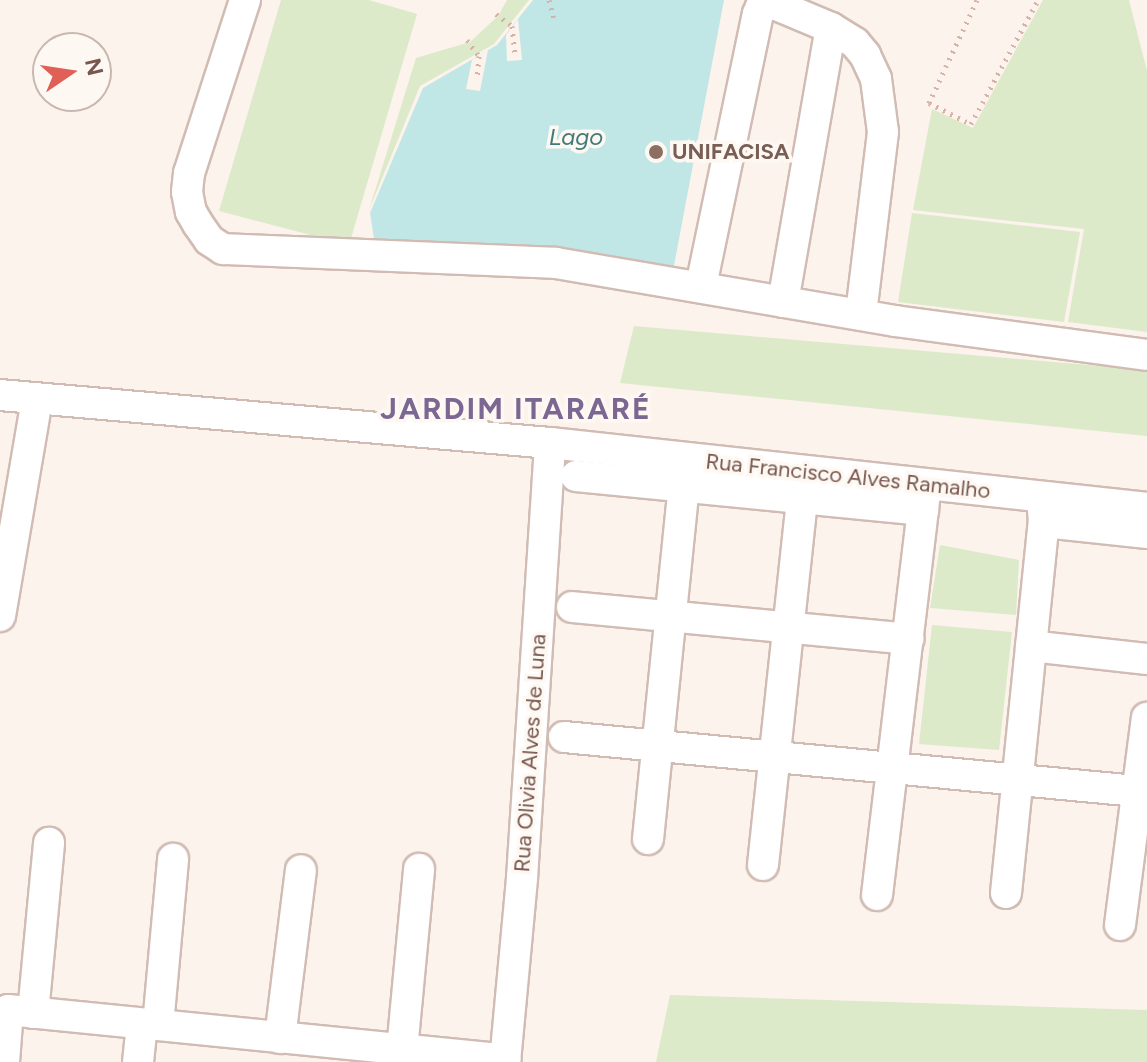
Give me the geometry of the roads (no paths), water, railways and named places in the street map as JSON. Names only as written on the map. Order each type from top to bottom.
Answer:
[{"type":"street","points":[[245,0],[189,173],[191,212],[216,245],[223,249],[556,263],[861,315],[1147,355]]},
{"type":"street","points":[[701,286],[760,9],[774,4],[831,28],[855,43],[865,55],[876,79],[882,115],[861,315]]},
{"type":"street","points":[[783,302],[831,28]]},
{"type":"street","name":"Rua Francisco Alves Ramalho","points":[[0,395],[550,443],[925,497],[1043,510],[1147,508]]},
{"type":"street","points":[[0,616],[37,400]]},
{"type":"street","name":"Rua Olivia Alves de Luna","points":[[505,1061],[522,878],[550,443]]},
{"type":"street","points":[[576,476],[802,498],[925,497],[877,895]]},
{"type":"street","points":[[648,839],[684,487]]},
{"type":"street","points":[[763,865],[802,498]]},
{"type":"street","points":[[1006,893],[1043,510],[1147,533]]},
{"type":"street","points":[[572,607],[908,639]]},
{"type":"street","points":[[1031,646],[1147,659]]},
{"type":"street","points":[[1120,925],[1142,792],[1147,718]]},
{"type":"street","points":[[564,737],[1142,792]]},
{"type":"street","points":[[33,1013],[49,843]]},
{"type":"street","points":[[138,1062],[150,1024],[173,859]]},
{"type":"street","points":[[391,1054],[419,869]]},
{"type":"street","points":[[266,1045],[301,870]]},
{"type":"street","points":[[4,1062],[8,1010],[150,1024],[266,1045],[505,1061]]},
{"type":"water","name":"Lago","points":[[533,0],[724,0],[673,271],[374,239],[370,213],[423,88],[497,45]]},
{"type":"place","name":"UNIFACISA","points":[[656,152]]},
{"type":"district","name":"JARDIM ITARARÉ","points":[[516,409]]}]
